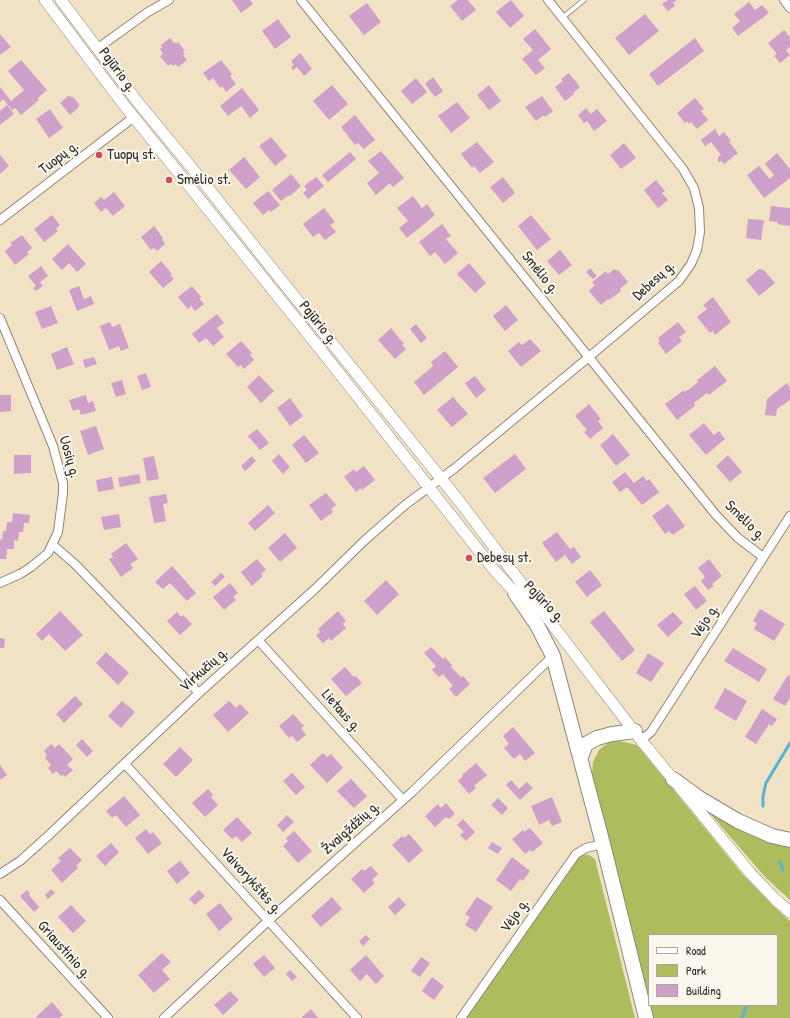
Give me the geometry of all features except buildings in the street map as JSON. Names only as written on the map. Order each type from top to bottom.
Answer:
[{"type":"highway","points":[[514,593],[537,625],[553,656],[581,757],[646,1018]]},
{"type":"highway","points":[[581,757],[586,744],[597,738],[612,734],[638,735]]},
{"type":"highway","points":[[673,778],[699,798],[738,821],[772,836],[790,840]]},
{"type":"main road","name":"Pajūrio g.","points":[[45,0],[134,117],[320,349],[428,487],[514,593],[577,658]]},
{"type":"main road","name":"Pajūrio g.","points":[[61,0],[136,100],[441,478],[577,658],[638,735],[751,874],[790,912]]},
{"type":"street","points":[[98,48],[148,12],[169,0]]},
{"type":"street","name":"Smėlio g.","points":[[300,0],[716,515],[738,538],[764,557]]},
{"type":"street","name":"Debesų g.","points":[[428,487],[589,357],[679,281],[691,264],[697,250],[700,232],[699,208],[694,188],[683,169],[548,0]]},
{"type":"street","points":[[784,0],[790,8]]},
{"type":"street","name":"Tuopų g.","points":[[0,220],[134,117]]},
{"type":"street","name":"Uosių g.","points":[[0,318],[53,446],[63,483],[62,505],[58,532],[48,553],[31,567],[0,583]]},
{"type":"street","name":"Virkučių g.","points":[[0,874],[20,861],[199,693],[315,589],[364,541],[405,504],[428,487]]},
{"type":"street","name":"Vėjo g.","points":[[638,735],[651,732],[790,516]]},
{"type":"street","points":[[53,545],[76,566],[199,693]]},
{"type":"street","name":"Lietaus g.","points":[[258,640],[403,800]]},
{"type":"street","name":"Žvaigždžių g.","points":[[164,1018],[268,921],[403,800],[553,656]]},
{"type":"street","name":"Vaivorykštės g.","points":[[125,764],[357,1018]]},
{"type":"street","name":"Vėjo g.","points":[[461,1018],[576,854],[586,848],[603,844]]},
{"type":"street","name":"Griaustinio g.","points":[[0,900],[108,1018]]},
{"type":"lane","points":[[562,18],[584,0]]},
{"type":"green space","points":[[619,741],[637,745],[743,875],[790,921],[790,1018],[653,1018],[650,1006],[778,1006],[778,934],[648,934],[648,997],[592,774],[593,762],[599,750],[608,743]]},
{"type":"green space","points":[[708,811],[790,846],[790,900],[766,878]]},
{"type":"green space","points":[[581,855],[589,855],[595,859],[635,1018],[465,1018],[574,862]]},
{"type":"waterway","points":[[763,806],[763,796],[766,783],[790,743]]},
{"type":"waterway","points":[[780,862],[783,870]]},
{"type":"waterway","points":[[742,1018],[747,1006]]},
{"type":"place","name":"Tuopų st.","points":[[99,155]]},
{"type":"place","name":"Smėlio st.","points":[[169,180]]},
{"type":"place","name":"Debesų st.","points":[[469,558]]}]
